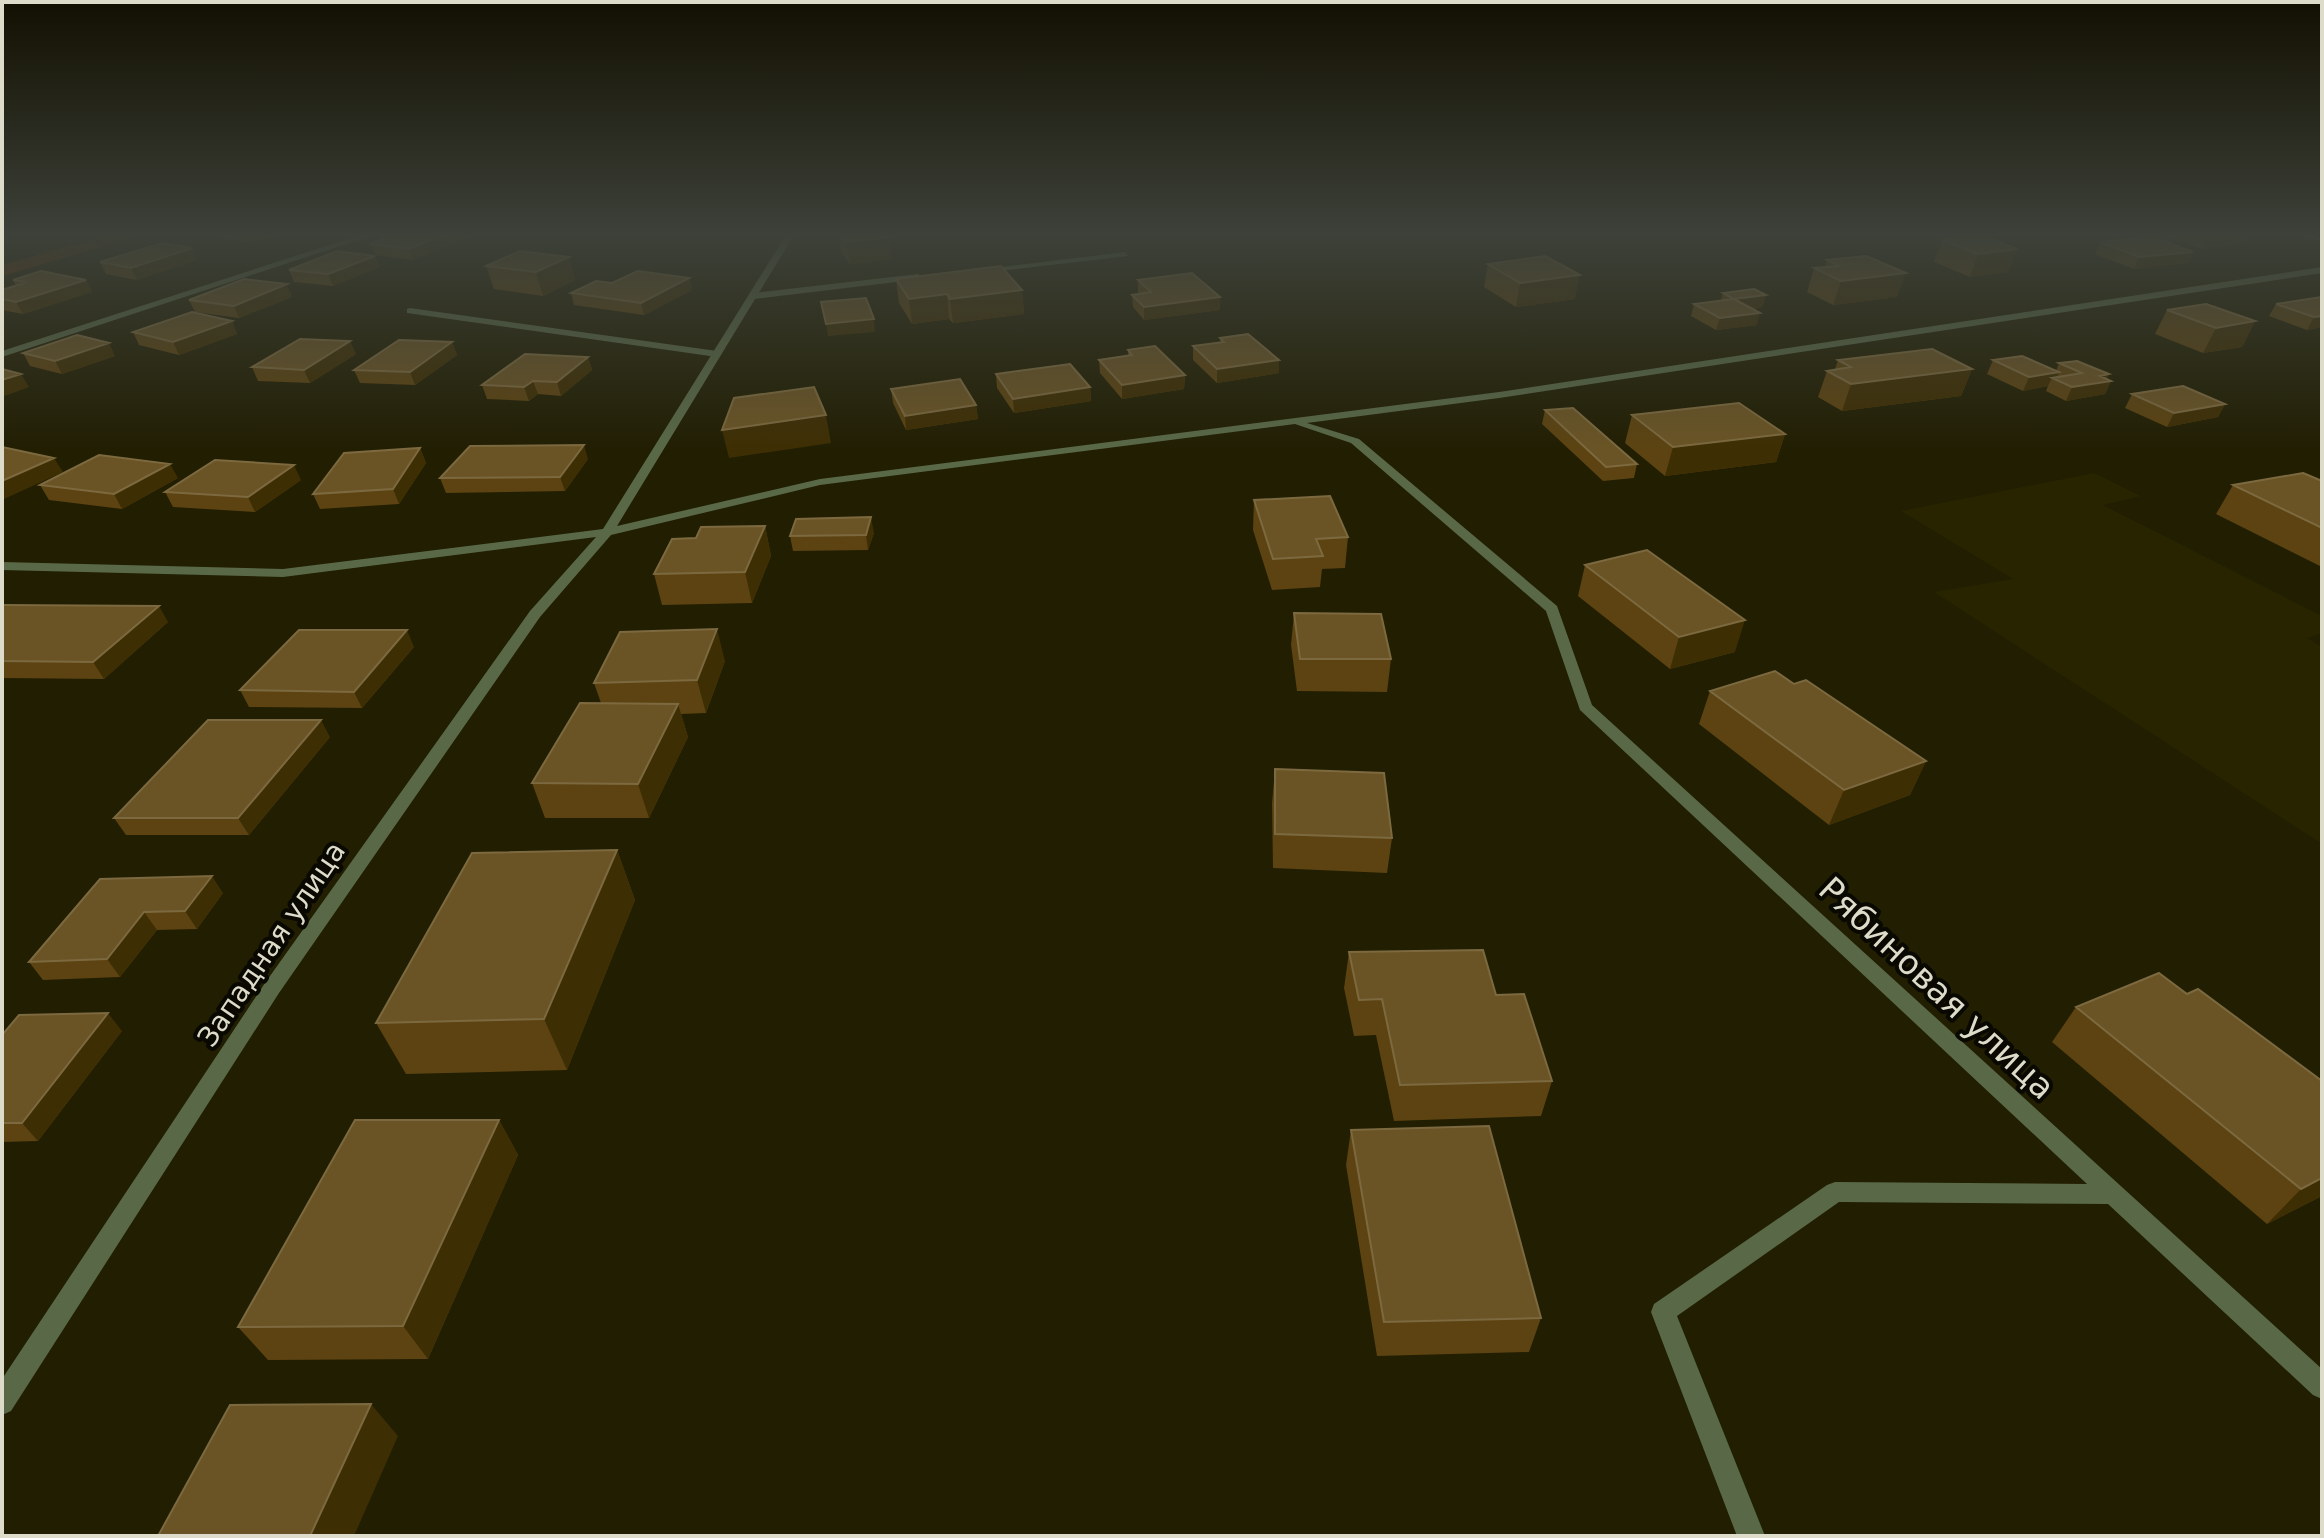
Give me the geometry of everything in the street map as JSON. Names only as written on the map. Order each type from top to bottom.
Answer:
[{"type":"street","points":[[2,354],[148,307]]},
{"type":"street","name":"Западная улица","points":[[2,1402],[281,975],[535,614],[607,532],[746,307]]},
{"type":"street","points":[[2,566],[283,573],[607,532],[820,482],[1499,395],[2080,307]]},
{"type":"street","points":[[410,311],[717,354]]},
{"type":"street","name":"Рябиновая улица","points":[[1293,422],[1355,441],[1552,609],[1585,707],[2322,1386]]},
{"type":"street","points":[[1751,1536],[1663,1312],[1835,1192],[2114,1194]]},
{"type":"shaded area","points":[[2094,473],[2141,496],[2103,505],[2322,616],[2322,633],[2307,638],[2322,647],[2322,844],[1934,592],[2013,579],[1901,511]]},
{"type":"building","points":[[822,307],[869,307],[874,319],[826,324]]},
{"type":"building","points":[[1699,307],[1748,307],[1760,313],[1720,318]]},
{"type":"building","points":[[2214,307],[2255,321],[2216,328],[2167,310]]},
{"type":"building","points":[[2284,307],[2322,307],[2322,316],[2314,317]]},
{"type":"building","points":[[192,312],[232,321],[173,342],[133,332]]},
{"type":"building","points":[[1248,334],[1279,360],[1217,369],[1193,346],[1224,342],[1220,338]]},
{"type":"building","points":[[77,335],[109,343],[55,361],[23,353]]},
{"type":"building","points":[[300,339],[350,341],[304,370],[252,367]]},
{"type":"building","points":[[399,340],[452,342],[410,372],[354,370]]},
{"type":"building","points":[[1155,346],[1185,375],[1122,385],[1099,360],[1132,355],[1128,350]]},
{"type":"building","points":[[1932,349],[1972,369],[1851,384],[1827,371],[1851,367],[1838,360]]},
{"type":"building","points":[[525,354],[588,357],[557,382],[533,381],[524,387],[482,385]]},
{"type":"building","points":[[2022,356],[2059,372],[2029,377],[1993,360]]},
{"type":"building","points":[[2077,361],[2109,374],[2100,376],[2111,381],[2072,387],[2052,378],[2082,373],[2059,363]]},
{"type":"building","points":[[1070,364],[1090,387],[1013,399],[996,374]]},
{"type":"building","points":[[2,369],[21,374],[2,380]]},
{"type":"building","points":[[960,379],[976,405],[905,416],[891,389]]},
{"type":"building","points":[[2183,386],[2225,404],[2174,413],[2132,394]]},
{"type":"building","points":[[814,387],[826,415],[722,430],[734,398]]},
{"type":"building","points":[[1739,403],[1785,434],[1673,447],[1632,415]]},
{"type":"building","points":[[1573,408],[1637,464],[1606,467],[1545,410]]},
{"type":"building","points":[[584,445],[560,477],[440,478],[470,446]]},
{"type":"building","points":[[2,447],[54,458],[2,481]]},
{"type":"building","points":[[420,448],[393,489],[313,494],[344,453]]},
{"type":"building","points":[[99,455],[170,464],[114,494],[40,485]]},
{"type":"building","points":[[215,460],[294,465],[248,497],[165,492]]},
{"type":"building","points":[[2303,473],[2322,481],[2322,528],[2233,485]]},
{"type":"building","points":[[1330,496],[1348,537],[1316,539],[1323,556],[1273,559],[1254,500]]},
{"type":"building","points":[[871,517],[866,535],[790,536],[796,519]]},
{"type":"building","points":[[765,526],[745,572],[654,574],[672,539],[696,538],[701,527]]},
{"type":"building","points":[[1647,550],[1745,620],[1679,637],[1585,565]]},
{"type":"building","points":[[2,605],[159,606],[93,662],[2,661]]},
{"type":"building","points":[[1294,613],[1381,614],[1391,659],[1300,659]]},
{"type":"building","points":[[717,629],[697,680],[594,683],[620,632]]},
{"type":"building","points":[[299,630],[407,630],[354,692],[240,690]]},
{"type":"building","points":[[1775,671],[1794,684],[1806,680],[1926,761],[1844,790],[1710,691]]},
{"type":"building","points":[[580,703],[678,704],[638,784],[532,783]]},
{"type":"building","points":[[208,720],[321,720],[238,818],[114,818]]},
{"type":"building","points":[[1275,769],[1384,773],[1392,838],[1275,834]]},
{"type":"building","points":[[617,850],[544,1019],[376,1023],[472,853]]},
{"type":"building","points":[[212,876],[185,911],[144,912],[107,959],[29,962],[100,879]]},
{"type":"building","points":[[1483,950],[1496,995],[1524,994],[1552,1081],[1400,1085],[1382,999],[1359,1000],[1349,952]]},
{"type":"building","points":[[2159,973],[2187,994],[2198,989],[2322,1081],[2322,1178],[2301,1189],[2076,1007]]},
{"type":"building","points":[[108,1013],[22,1123],[2,1123],[2,1035],[19,1015]]},
{"type":"building","points":[[355,1120],[499,1120],[403,1326],[238,1327]]},
{"type":"building","points":[[1489,1126],[1541,1318],[1384,1322],[1351,1130]]},
{"type":"building","points":[[371,1404],[310,1536],[158,1536],[230,1405]]}]
